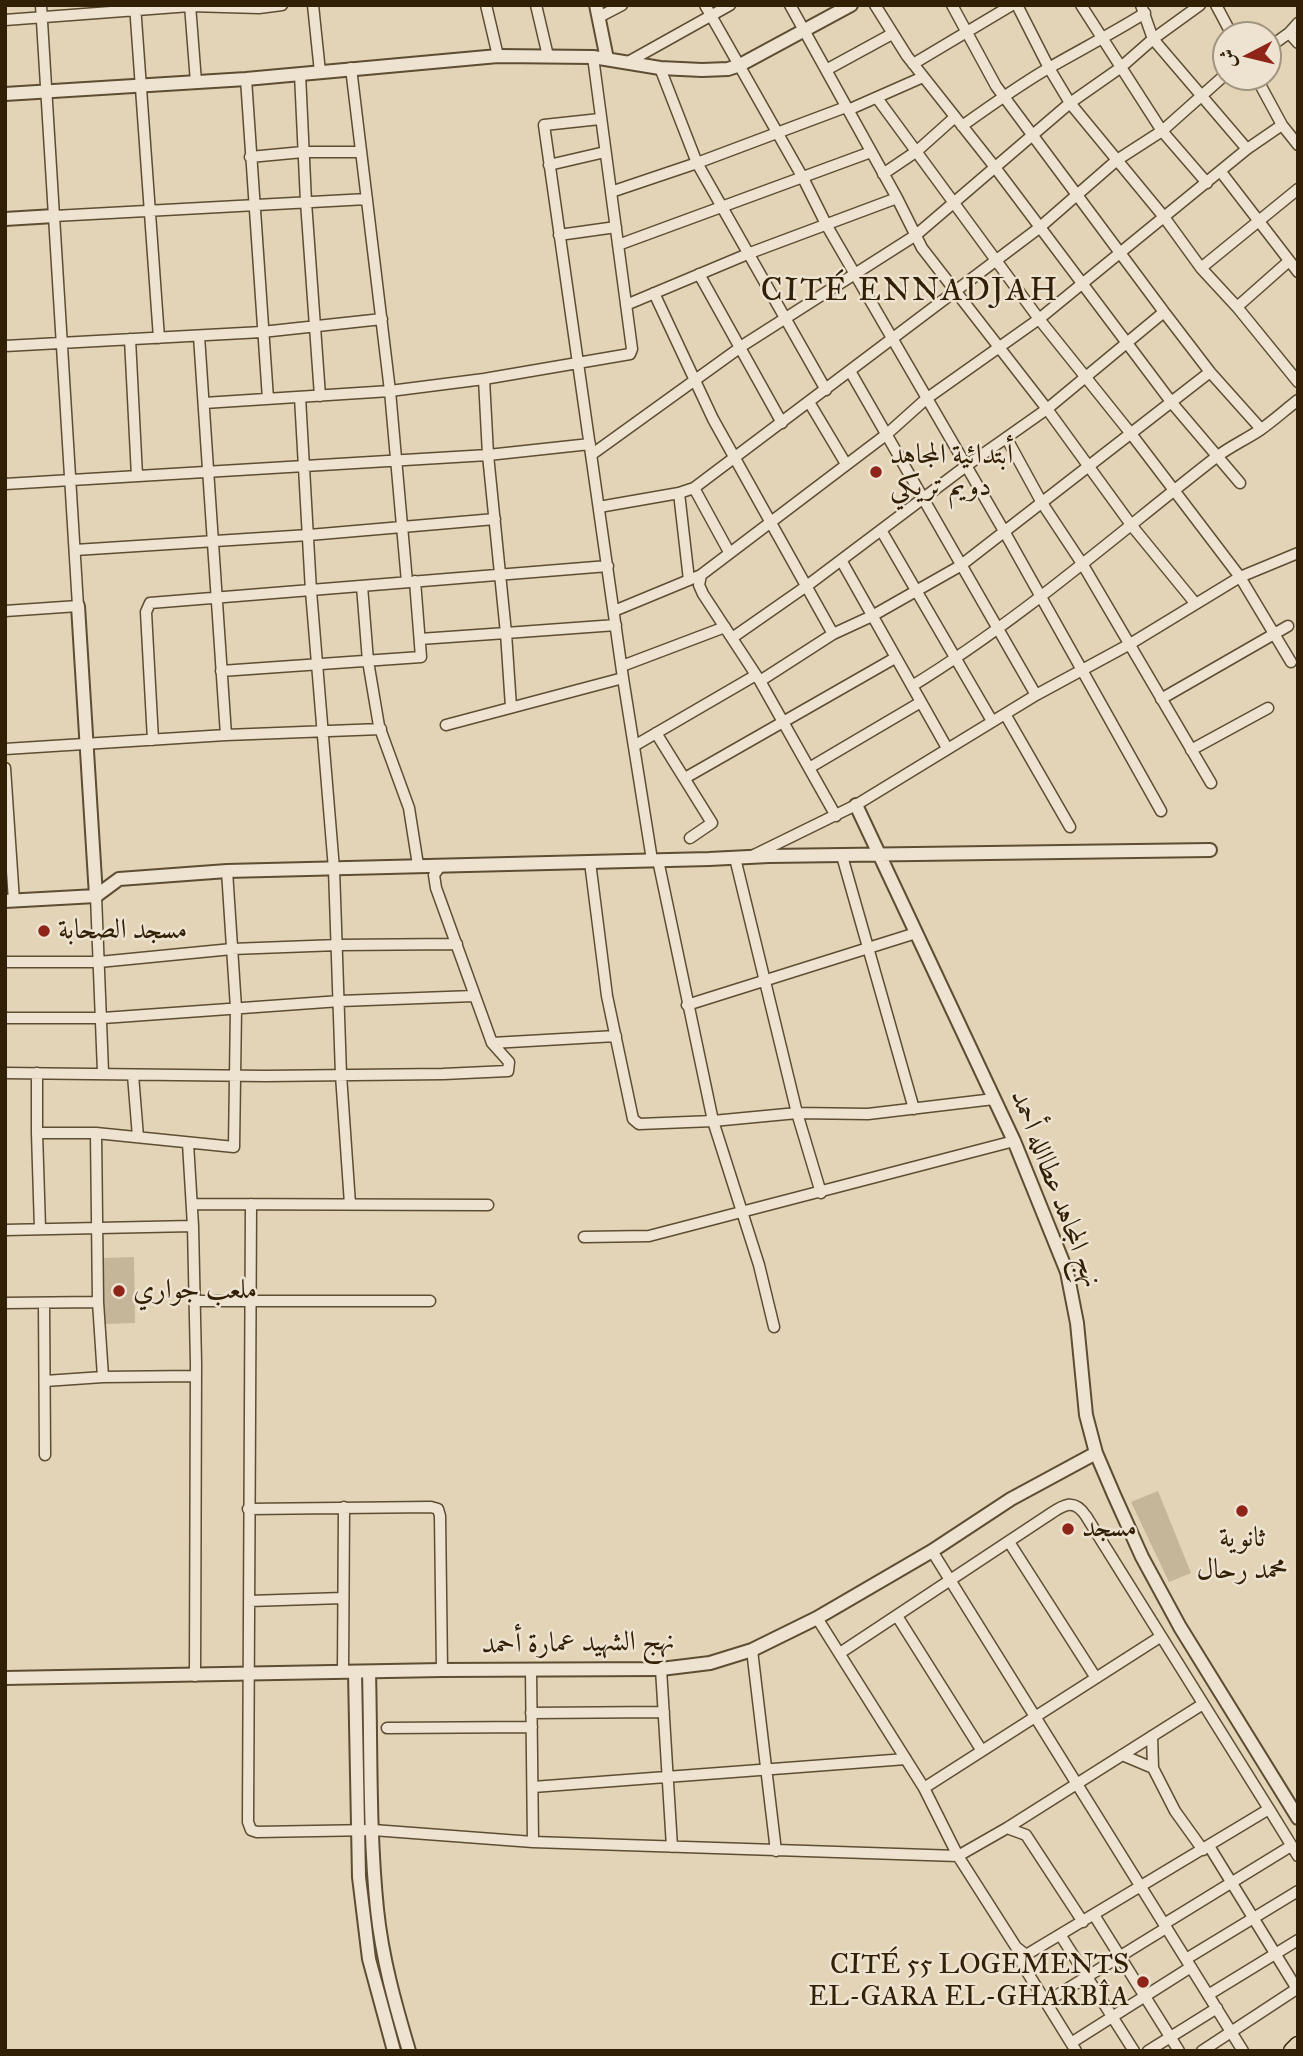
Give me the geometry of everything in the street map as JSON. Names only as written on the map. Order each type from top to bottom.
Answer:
[{"type":"main road","points":[[1292,2051],[1298,2045]]},
{"type":"street","points":[[41,5],[96,896],[103,1018],[103,1072]]},
{"type":"street","points":[[5,20],[42,18],[82,10],[282,5]]},
{"type":"street","points":[[313,5],[320,72]]},
{"type":"street","points":[[486,5],[498,56]]},
{"type":"street","points":[[536,5],[548,55]]},
{"type":"street","points":[[607,59],[598,11],[622,5]]},
{"type":"street","points":[[705,5],[803,178],[827,226],[1004,531],[1161,811]]},
{"type":"street","points":[[628,62],[730,5]]},
{"type":"street","points":[[790,5],[922,247],[1047,409],[1132,526],[1195,603]]},
{"type":"street","points":[[5,94],[246,79],[498,56],[593,57],[660,68],[728,69],[851,5]]},
{"type":"street","points":[[875,5],[923,77],[994,166],[1172,403],[1240,483]]},
{"type":"street","points":[[952,5],[1003,96],[1210,372],[1261,429]]},
{"type":"street","points":[[914,64],[1014,5],[1070,103],[1164,217],[1202,268],[1298,382]]},
{"type":"street","points":[[1081,5],[1161,131],[1207,183]]},
{"type":"street","points":[[5,484],[590,449],[695,382],[785,318],[916,235],[1070,103],[1120,68],[1153,38],[1200,5]]},
{"type":"street","points":[[1216,5],[1225,21]]},
{"type":"street","points":[[190,6],[197,82]]},
{"type":"street","points":[[135,8],[159,338]]},
{"type":"street","points":[[883,174],[959,122],[1102,40],[1143,9],[1153,38],[1247,149]]},
{"type":"street","points":[[1282,38],[1298,23]]},
{"type":"street","points":[[1289,33],[1298,43]]},
{"type":"street","points":[[826,70],[892,34]]},
{"type":"street","points":[[204,403],[390,391],[484,379],[631,352],[593,57]]},
{"type":"street","points":[[222,671],[421,657],[401,527],[390,391],[351,68]]},
{"type":"street","points":[[660,68],[697,163],[826,390]]},
{"type":"street","points":[[300,74],[320,396]]},
{"type":"street","points":[[611,192],[877,98],[923,77]]},
{"type":"street","points":[[246,79],[268,399]]},
{"type":"street","points":[[599,507],[679,494],[694,488],[957,292],[1039,228],[1117,160],[1161,131],[1212,85]]},
{"type":"street","points":[[1264,91],[1282,125],[1298,145]]},
{"type":"street","points":[[877,98],[1039,319],[1240,577],[1291,662]]},
{"type":"street","points":[[600,119],[544,125],[559,235],[623,678],[655,860],[713,1121],[759,1265],[774,1327]]},
{"type":"street","points":[[614,611],[701,575],[887,434],[926,399],[1039,319],[1247,149],[1282,125]]},
{"type":"street","points":[[250,157],[303,152],[360,152]]},
{"type":"street","points":[[549,165],[605,152]]},
{"type":"street","points":[[618,245],[871,152]]},
{"type":"street","points":[[1221,172],[1298,272]]},
{"type":"street","points":[[1202,268],[1298,188]]},
{"type":"street","points":[[626,305],[750,253],[897,198]]},
{"type":"street","points":[[5,219],[367,199]]},
{"type":"street","points":[[559,235],[616,227]]},
{"type":"street","points":[[1237,307],[1289,261]]},
{"type":"street","points":[[699,274],[782,423]]},
{"type":"street","points":[[654,293],[695,382],[833,634]]},
{"type":"street","points":[[732,638],[1047,409],[1164,312]]},
{"type":"street","points":[[5,346],[262,332],[382,320]]},
{"type":"street","points":[[199,336],[226,734]]},
{"type":"street","points":[[130,339],[137,476]]},
{"type":"street","points":[[850,371],[1036,695]]},
{"type":"street","points":[[634,746],[960,566],[1210,372]]},
{"type":"street","points":[[484,379],[488,455],[511,707]]},
{"type":"street","points":[[300,397],[311,591],[334,869],[341,1075],[350,1204]]},
{"type":"street","points":[[912,686],[997,629],[1083,565],[1218,456],[1261,429],[1298,400]]},
{"type":"street","points":[[810,402],[846,464]]},
{"type":"street","points":[[1007,439],[1042,503],[1083,565],[1211,783]]},
{"type":"street","points":[[694,488],[729,552]]},
{"type":"street","points":[[679,494],[689,580]]},
{"type":"street","points":[[75,550],[309,536],[495,519]]},
{"type":"street","points":[[881,530],[992,721]]},
{"type":"street","points":[[750,857],[856,805],[992,721],[1130,644],[1240,577],[1298,553]]},
{"type":"street","points":[[841,561],[947,748]]},
{"type":"street","points":[[152,740],[147,606],[155,602],[608,566]]},
{"type":"street","points":[[701,575],[700,589],[758,678],[836,816]]},
{"type":"street","points":[[362,586],[368,660],[381,729],[409,808],[418,866]]},
{"type":"street","points":[[5,611],[78,606]]},
{"type":"street","points":[[420,639],[616,625]]},
{"type":"street","points":[[1161,699],[1288,626]]},
{"type":"street","points":[[622,666],[725,627]]},
{"type":"street","points":[[685,779],[895,658]]},
{"type":"street","points":[[446,725],[623,678]]},
{"type":"street","points":[[809,768],[921,702]]},
{"type":"street","points":[[1191,750],[1268,708]]},
{"type":"street","points":[[1005,714],[1070,827]]},
{"type":"street","points":[[5,749],[226,734],[381,729]]},
{"type":"street","points":[[656,733],[712,823],[690,838]]},
{"type":"street","points":[[5,768],[10,901],[96,896],[119,878],[227,871],[750,857],[1210,850]]},
{"type":"street","name":"نهج المجاهد عطاالله أحمد","points":[[856,805],[1014,1141],[1067,1272],[1077,1323],[1086,1415],[1096,1453],[1142,1557],[1180,1627],[1298,1818]]},
{"type":"street","points":[[842,856],[914,1109]]},
{"type":"street","points":[[735,858],[797,1113],[821,1193]]},
{"type":"street","points":[[590,862],[607,996],[633,1119],[639,1124],[713,1121],[797,1113],[868,1114],[994,1099]]},
{"type":"street","points":[[5,1073],[341,1075],[508,1071],[509,1062],[492,1043],[436,888],[433,875],[441,865]]},
{"type":"street","points":[[37,1133],[96,1133],[234,1147],[236,1008],[227,871]]},
{"type":"street","points":[[687,1005],[916,933]]},
{"type":"street","points":[[5,962],[99,961],[232,949],[457,944]]},
{"type":"street","points":[[5,1017],[103,1018],[340,1001],[474,996]]},
{"type":"street","points":[[492,1043],[616,1036]]},
{"type":"street","points":[[37,1073],[40,1228]]},
{"type":"street","points":[[133,1075],[138,1136]]},
{"type":"street","points":[[96,1133],[98,1302],[103,1377]]},
{"type":"street","points":[[584,1237],[649,1236],[1014,1141]]},
{"type":"street","points":[[188,1143],[196,1301],[195,1676]]},
{"type":"street","points":[[192,1204],[488,1205]]},
{"type":"street","points":[[251,1204],[247,1674],[249,1828],[257,1832],[373,1830],[533,1842],[958,1856],[1203,1704]]},
{"type":"street","points":[[5,1230],[193,1226]]},
{"type":"street","points":[[196,1301],[430,1301]]},
{"type":"street","points":[[5,1303],[98,1302]]},
{"type":"street","points":[[44,1303],[45,1455]]},
{"type":"street","points":[[45,1381],[196,1376]]},
{"type":"street","name":"نهج الشهيد عمارة أحمد","points":[[5,1678],[662,1669],[710,1663],[752,1650],[817,1618],[932,1551],[1011,1499],[1096,1453]]},
{"type":"street","points":[[840,1653],[1064,1506],[1078,1506],[1298,1856]]},
{"type":"street","points":[[344,1507],[343,1598],[359,1877],[369,1959],[394,2051]]},
{"type":"street","points":[[248,1509],[435,1507],[439,1512],[442,1670]]},
{"type":"street","points":[[1009,1542],[1096,1678]]},
{"type":"street","points":[[932,1551],[1242,2051]]},
{"type":"street","points":[[249,1601],[343,1598]]},
{"type":"street","points":[[897,1616],[982,1751]]},
{"type":"street","points":[[817,1618],[906,1759],[958,1856],[1016,1947],[1026,1955]]},
{"type":"street","points":[[923,1788],[1160,1637]]},
{"type":"street","points":[[752,1650],[776,1850]]},
{"type":"street","points":[[662,1669],[672,1847]]},
{"type":"street","points":[[531,1671],[533,1842]]},
{"type":"street","points":[[369,1672],[377,1911],[384,1958],[409,2051]]},
{"type":"street","points":[[531,1713],[664,1712]]},
{"type":"street","points":[[387,1728],[532,1727]]},
{"type":"street","points":[[1152,1736],[1153,1768],[1175,1811],[1232,1884],[1297,1988],[1202,2051]]},
{"type":"street","points":[[1122,1755],[1153,1768]]},
{"type":"street","points":[[533,1787],[906,1759]]},
{"type":"street","points":[[1269,1809],[1026,1955],[1021,1962],[1073,2047],[1189,1963],[1298,1891]]},
{"type":"street","points":[[1026,1835],[1032,1812]]},
{"type":"street","points":[[1007,1828],[1026,1835],[1083,1922]]},
{"type":"street","points":[[1046,2002],[1291,1846]]},
{"type":"street","points":[[1094,1915],[1179,2051]]},
{"type":"street","points":[[1061,1936],[1134,2051]]},
{"type":"street","points":[[1208,1995],[1298,1940]]},
{"type":"street","points":[[1148,2051],[1217,2008]]},
{"type":"shaded area","name":"ملعب جواري","points":[[134,1257],[135,1323],[104,1324],[103,1258]]},
{"type":"shaded area","points":[[1158,1491],[1191,1573],[1169,1582],[1131,1502]]},
{"type":"place","name":"أبتدائية المجاهد دويم تريكي","points":[[876,472]]},
{"type":"place","name":"مسجد الصحابة","points":[[44,931]]},
{"type":"place","name":"ملعب جواري","points":[[119,1291]]},
{"type":"place","name":"ثانوية محمد رحال","points":[[1242,1511]]},
{"type":"place","name":"مسجد","points":[[1068,1529]]},
{"type":"place","name":"CITÉ 55 LOGEMENTS EL-GARA EL-GHARBÎA","points":[[1143,1982]]},
{"type":"district","name":"CITÉ ENNADJAH","points":[[910,292]]}]
